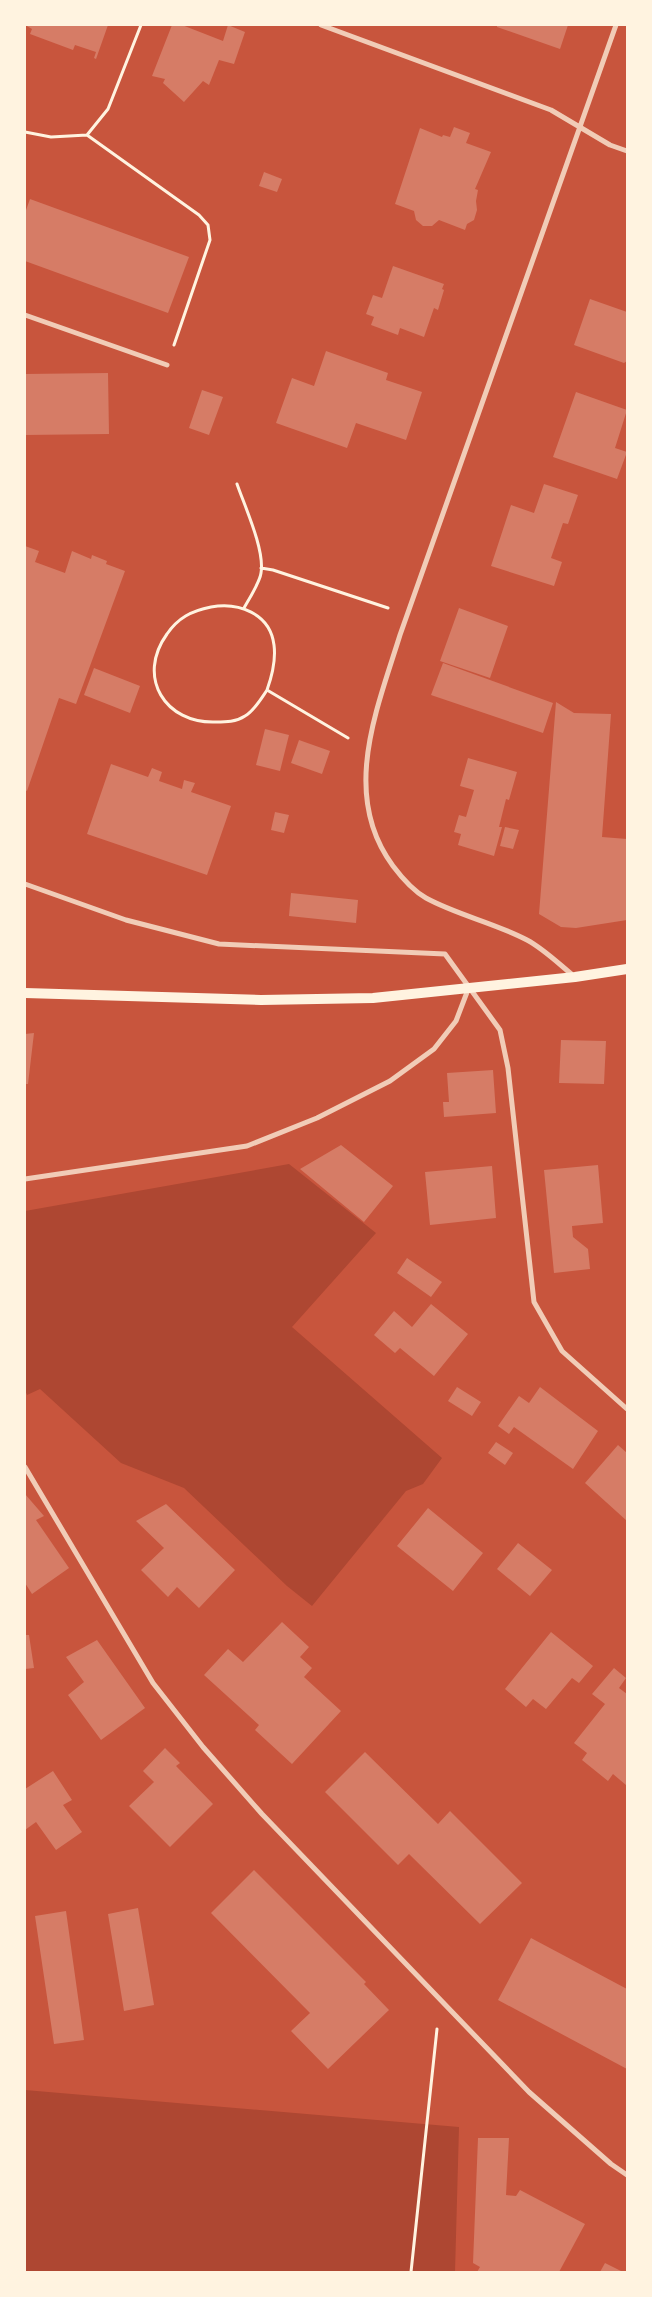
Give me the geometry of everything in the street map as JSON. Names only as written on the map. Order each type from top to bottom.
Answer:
[{"type":"main road","points":[[25,993],[261,1000],[339,999],[382,997],[575,977],[627,969]]},
{"type":"street","points":[[321,25],[551,110],[610,145],[627,151]]},
{"type":"street","points":[[575,977],[528,940],[425,897],[405,881],[386,856],[372,826],[367,800],[368,749],[371,729],[400,634],[578,126],[616,25]]},
{"type":"street","points":[[25,315],[167,365]]},
{"type":"street","points":[[25,884],[126,920],[219,944],[446,954],[500,1030],[508,1068],[534,1302],[562,1351],[627,1409]]},
{"type":"street","points":[[25,1178],[247,1146],[317,1118],[390,1081],[434,1049],[456,1021],[469,987]]},
{"type":"street","points":[[25,1467],[158,1690],[203,1747],[262,1814],[529,2092],[611,2164],[627,2175]]},
{"type":"path","points":[[87,135],[108,109],[141,25]]},
{"type":"path","points":[[25,132],[51,137],[87,135],[199,215],[208,225],[210,240],[167,365]]},
{"type":"path","points":[[237,484],[254,531],[261,568],[261,575],[244,608]]},
{"type":"path","points":[[261,568],[274,570],[375,603]]},
{"type":"path","points":[[234,605],[244,608],[263,621],[274,644],[274,663],[268,690],[246,716],[232,722],[193,721],[177,712],[161,697],[155,686],[153,672],[161,643],[181,618],[192,612],[211,607],[234,605]]},
{"type":"path","points":[[268,690],[368,749]]},
{"type":"path","points":[[411,2272],[440,1998]]},
{"type":"shaded area","points":[[289,1164],[376,1233],[292,1327],[442,1458],[423,1484],[406,1491],[312,1606],[287,1586],[184,1488],[121,1463],[40,1389],[27,1395],[25,1390],[25,1211]]},
{"type":"shaded area","points":[[25,2090],[459,2127],[455,2272],[25,2272]]},
{"type":"building","points":[[25,25],[108,25],[96,59],[94,58],[96,52],[75,45],[73,50],[30,34],[32,29]]},
{"type":"building","points":[[172,25],[182,25],[223,41],[228,25],[245,32],[234,64],[219,60],[209,85],[203,81],[184,102],[163,83],[165,79],[152,76]]},
{"type":"building","points":[[497,25],[568,25],[560,49],[497,27]]},
{"type":"building","points":[[454,127],[470,133],[466,143],[491,152],[475,189],[478,190],[477,210],[474,220],[467,224],[465,230],[439,220],[432,226],[423,226],[416,220],[414,211],[395,204],[420,128],[442,137],[443,135],[450,137]]},
{"type":"building","points":[[264,172],[282,179],[277,192],[259,186]]},
{"type":"building","points":[[30,199],[189,257],[168,313],[25,261],[25,213]]},
{"type":"building","points":[[393,266],[444,284],[438,310],[434,308],[424,337],[400,328],[398,335],[371,325],[374,317],[366,314],[373,295],[382,298]]},
{"type":"building","points":[[590,299],[627,312],[627,361],[624,363],[574,345]]},
{"type":"building","points":[[326,351],[388,373],[386,380],[422,392],[406,440],[356,423],[347,448],[276,423],[292,378],[314,386]]},
{"type":"building","points":[[108,373],[109,434],[25,435],[25,374]]},
{"type":"building","points":[[202,390],[223,397],[209,435],[189,428]]},
{"type":"building","points":[[576,392],[627,410],[615,448],[627,452],[617,479],[553,457]]},
{"type":"building","points":[[544,484],[578,495],[568,524],[563,523],[551,558],[562,562],[554,586],[491,566],[511,505],[534,513]]},
{"type":"building","points":[[25,546],[39,551],[35,562],[65,573],[72,551],[91,559],[92,555],[107,561],[106,564],[125,571],[76,704],[59,698],[27,791],[25,790]]},
{"type":"building","points":[[459,608],[508,626],[490,678],[440,661]]},
{"type":"building","points":[[443,663],[553,703],[543,733],[431,695]]},
{"type":"building","points":[[94,668],[140,686],[130,713],[84,695]]},
{"type":"building","points":[[556,702],[574,713],[611,714],[602,837],[627,839],[627,920],[576,928],[561,927],[539,914]]},
{"type":"building","points":[[265,729],[289,735],[280,771],[256,765]]},
{"type":"building","points":[[299,740],[330,751],[322,774],[291,763]]},
{"type":"building","points":[[468,758],[517,772],[509,800],[506,799],[499,827],[502,827],[494,856],[458,845],[461,834],[454,832],[459,815],[466,817],[474,790],[460,786]]},
{"type":"building","points":[[111,764],[148,777],[152,768],[162,772],[159,781],[182,789],[184,780],[195,783],[191,792],[231,806],[207,875],[87,834]]},
{"type":"building","points":[[275,812],[289,815],[284,833],[271,830]]},
{"type":"building","points":[[505,827],[519,830],[513,849],[500,846]]},
{"type":"building","points":[[291,893],[358,900],[356,923],[289,916]]},
{"type":"building","points":[[34,1033],[28,1084],[25,1084],[25,1034]]},
{"type":"building","points":[[561,1040],[606,1041],[604,1084],[559,1083]]},
{"type":"building","points":[[493,1070],[496,1113],[444,1117],[443,1102],[449,1102],[447,1073]]},
{"type":"building","points":[[341,1145],[393,1186],[364,1222],[300,1169]]},
{"type":"building","points":[[598,1165],[603,1223],[572,1226],[573,1237],[588,1249],[590,1269],[554,1273],[544,1170]]},
{"type":"building","points":[[492,1166],[496,1218],[430,1225],[425,1172]]},
{"type":"building","points":[[407,1258],[442,1282],[431,1297],[397,1273]]},
{"type":"building","points":[[431,1304],[468,1334],[434,1376],[400,1348],[395,1353],[374,1335],[394,1311],[412,1327]]},
{"type":"building","points":[[457,1387],[481,1402],[472,1416],[448,1401]]},
{"type":"building","points":[[540,1387],[598,1431],[573,1469],[514,1427],[509,1434],[498,1426],[519,1396],[529,1403]]},
{"type":"building","points":[[496,1442],[513,1453],[505,1465],[488,1453]]},
{"type":"building","points":[[618,1445],[627,1453],[627,1521],[585,1483]]},
{"type":"building","points":[[25,1494],[44,1516],[36,1520],[69,1568],[32,1594],[25,1583]]},
{"type":"building","points":[[166,1504],[235,1570],[199,1608],[177,1587],[168,1597],[141,1570],[164,1548],[136,1521]]},
{"type":"building","points":[[428,1508],[483,1553],[453,1591],[397,1546]]},
{"type":"building","points":[[518,1543],[552,1570],[530,1596],[497,1569]]},
{"type":"building","points":[[282,1622],[309,1647],[300,1657],[312,1668],[304,1677],[341,1711],[292,1764],[255,1730],[259,1725],[204,1675],[228,1649],[243,1662]]},
{"type":"building","points":[[551,1632],[593,1666],[579,1683],[572,1678],[546,1709],[533,1699],[526,1707],[505,1689]]},
{"type":"building","points":[[25,1635],[29,1635],[34,1668],[25,1669]]},
{"type":"building","points":[[97,1640],[145,1708],[101,1740],[68,1695],[84,1682],[66,1657]]},
{"type":"building","points":[[614,1668],[626,1678],[619,1688],[627,1694],[626,1785],[613,1774],[608,1781],[582,1760],[587,1753],[574,1743],[605,1704],[592,1694]]},
{"type":"building","points":[[165,1748],[180,1763],[176,1766],[213,1804],[170,1847],[129,1806],[154,1782],[143,1771]]},
{"type":"building","points":[[365,1752],[438,1824],[450,1811],[522,1883],[480,1924],[409,1854],[398,1865],[325,1792]]},
{"type":"building","points":[[53,1771],[72,1800],[63,1805],[82,1832],[56,1850],[36,1822],[25,1830],[25,1789]]},
{"type":"building","points":[[254,1870],[366,1982],[364,1984],[389,2010],[328,2069],[291,2031],[310,2013],[211,1913]]},
{"type":"building","points":[[138,1908],[154,2005],[124,2011],[108,1914]]},
{"type":"building","points":[[66,1911],[84,2040],[54,2044],[35,1916]]},
{"type":"building","points":[[531,1938],[627,1989],[627,2069],[498,2000]]},
{"type":"building","points":[[478,2138],[509,2138],[506,2195],[516,2196],[520,2190],[585,2224],[559,2272],[477,2272],[480,2267],[473,2263]]},
{"type":"building","points":[[605,2263],[623,2272],[600,2272]]}]
